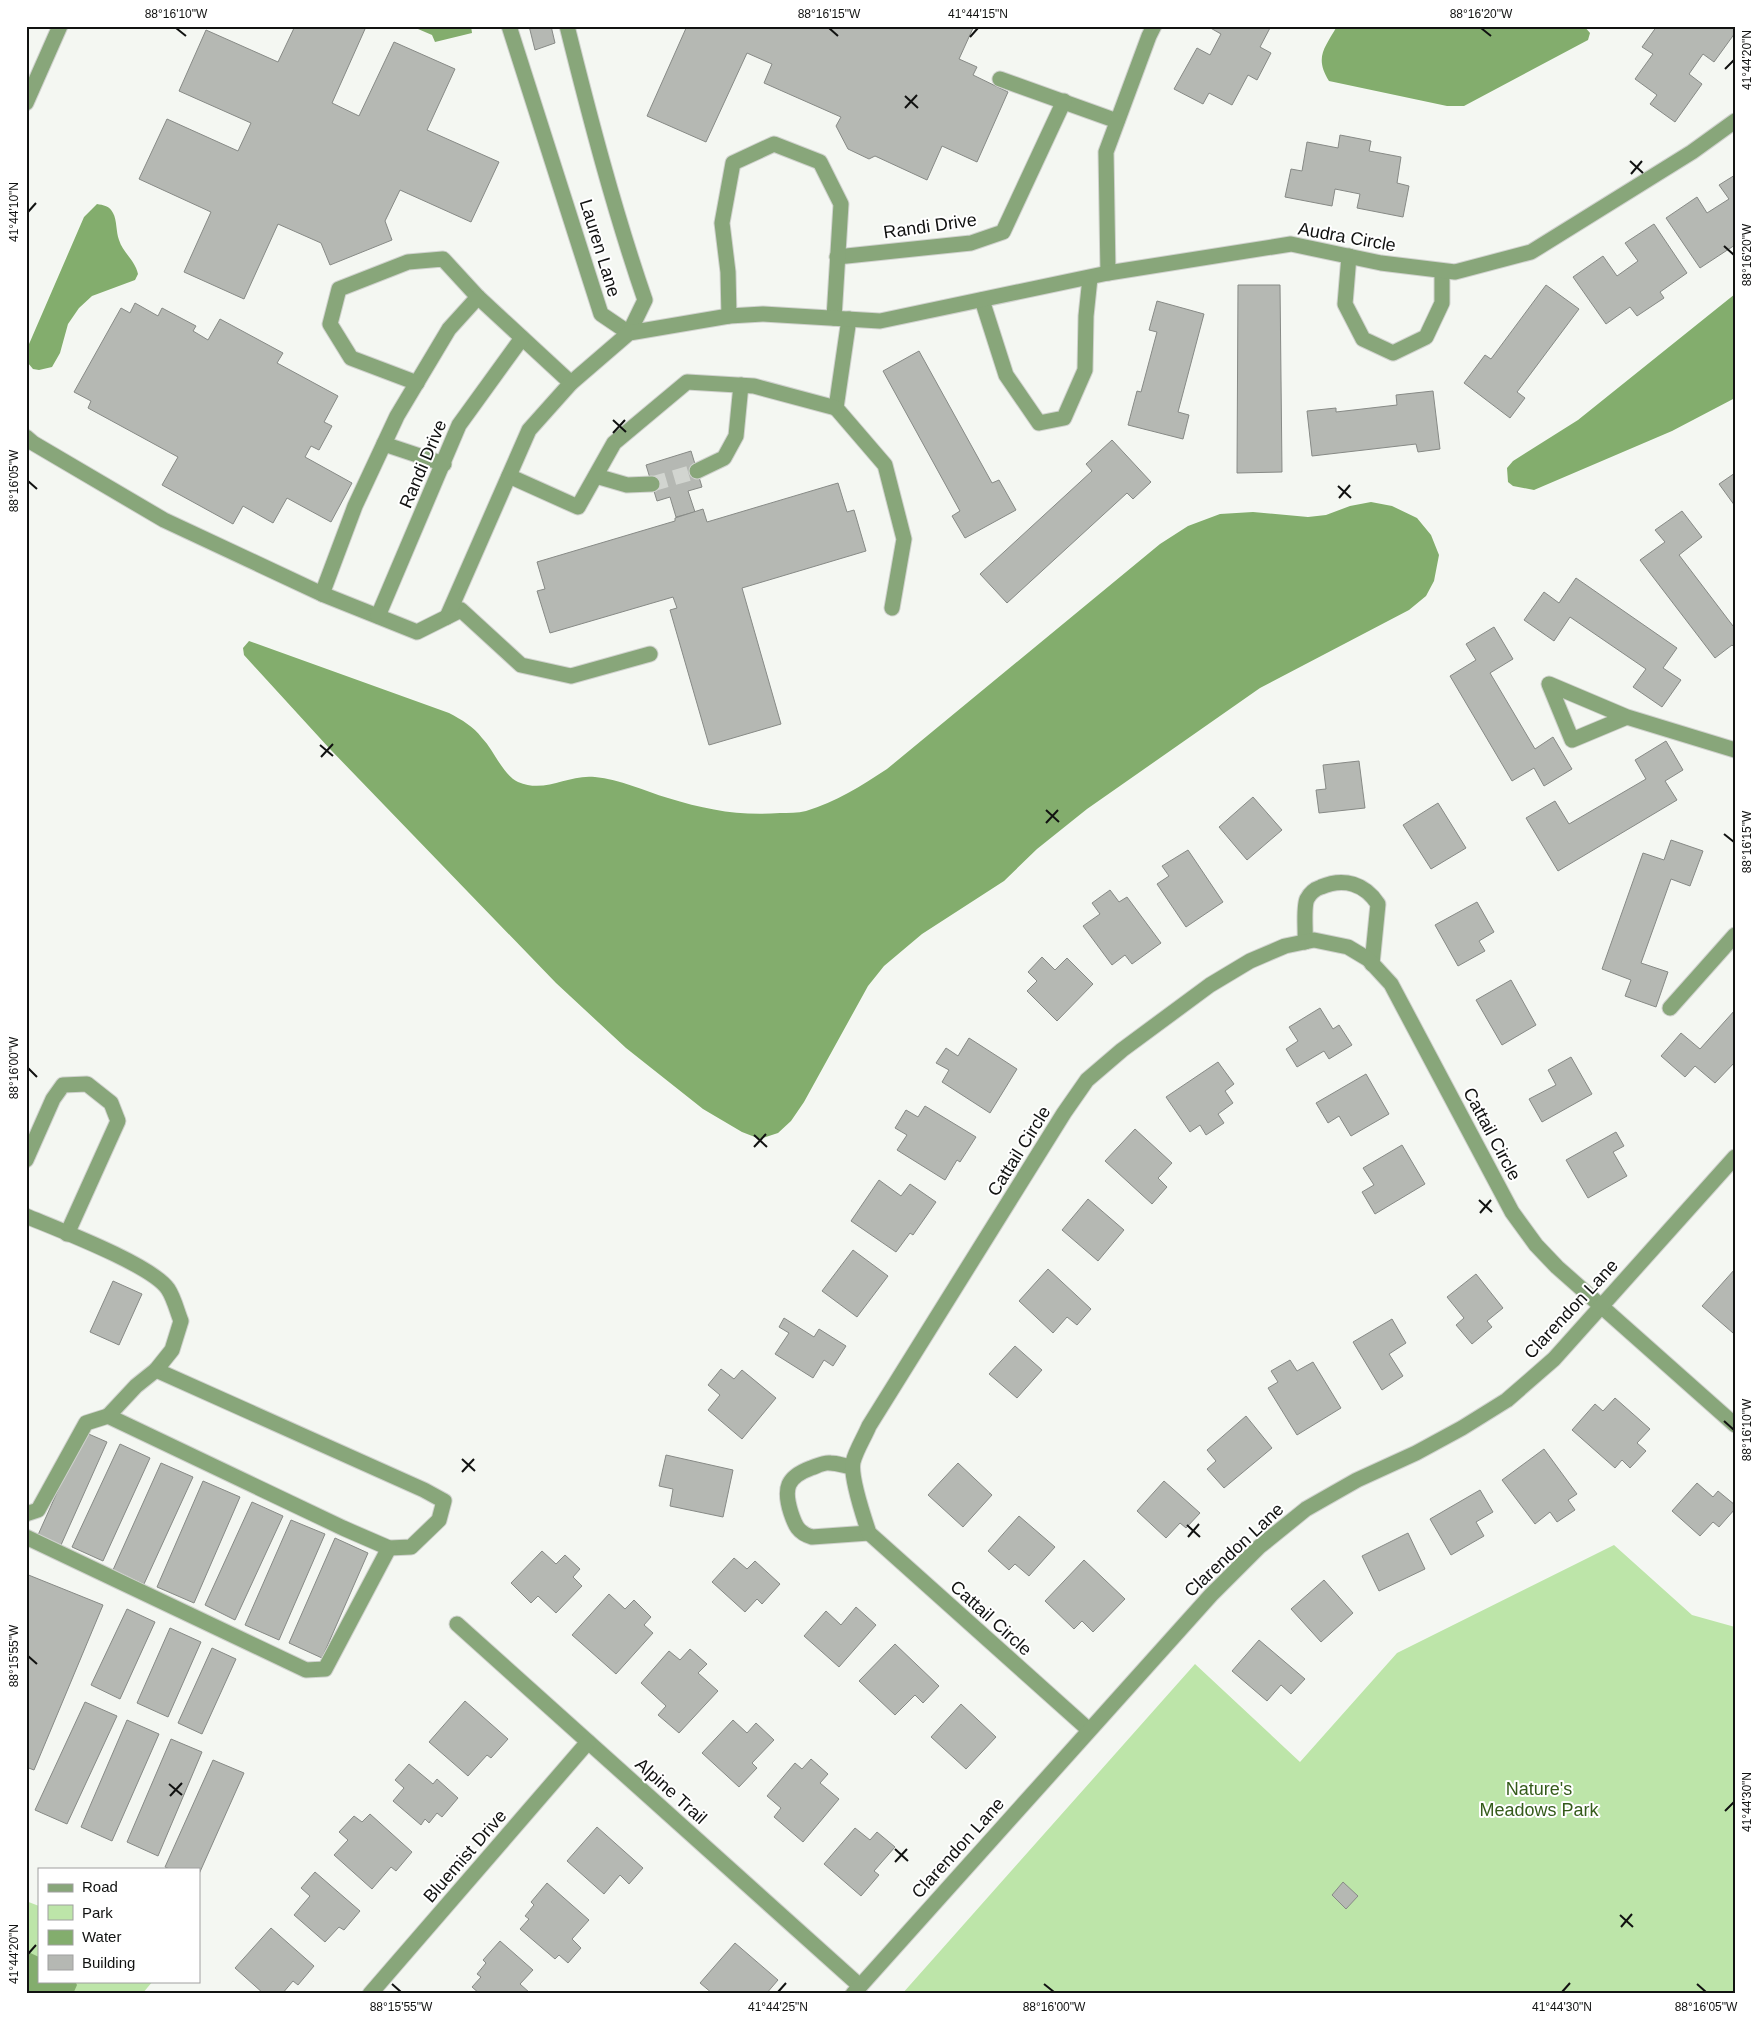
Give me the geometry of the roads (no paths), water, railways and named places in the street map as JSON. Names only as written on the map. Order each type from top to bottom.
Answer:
[{"type":"street","points":[[26,103],[60,26]]},
{"type":"street","name":"Lauren Lane","points":[[509,26],[601,314],[629,333],[645,300],[619,218],[567,26]]},
{"type":"street","points":[[447,617],[529,430],[571,384],[629,333],[729,316],[763,314],[880,321],[1108,274],[1106,152],[1154,26]]},
{"type":"street","points":[[1000,79],[1117,121]]},
{"type":"street","name":"Randi Drive","points":[[838,257],[971,243],[1003,232],[1064,101]]},
{"type":"street","name":"Audra Circle","points":[[1108,274],[1291,244],[1381,264],[1455,272],[1531,252],[1692,152],[1735,121]]},
{"type":"street","points":[[729,316],[728,272],[722,223],[733,163],[774,144],[820,162],[841,204],[838,257],[842,319],[836,408]]},
{"type":"street","points":[[1349,256],[1345,304],[1363,339],[1393,353],[1426,336],[1442,303],[1442,271]]},
{"type":"street","points":[[417,383],[351,358],[330,324],[339,289],[408,262],[443,259],[478,297],[571,384]]},
{"type":"street","points":[[982,300],[1006,375],[1038,423],[1047,422],[1064,418],[1085,370],[1086,316],[1090,278]]},
{"type":"street","points":[[322,594],[355,506],[397,416],[449,329],[478,297]]},
{"type":"street","name":"Randi Drive","points":[[378,616],[459,425],[522,338]]},
{"type":"street","points":[[509,476],[578,507],[614,443],[687,382],[754,386],[836,408],[885,465],[904,539],[892,608]]},
{"type":"street","points":[[697,471],[724,458],[736,436],[741,385]]},
{"type":"street","points":[[26,437],[33,443],[164,520],[322,594],[417,632],[461,610],[521,666],[571,676],[650,654]]},
{"type":"street","points":[[384,444],[444,464]]},
{"type":"street","points":[[596,476],[626,485],[652,484]]},
{"type":"street","points":[[1627,717],[1572,740],[1549,684],[1627,717],[1735,750]]},
{"type":"street","points":[[1305,942],[1306,900],[1312,892],[1327,884],[1337,882],[1354,883],[1366,890],[1378,904],[1372,964]]},
{"type":"street","points":[[1670,1008],[1735,934]]},
{"type":"street","name":"Cattail Circle","points":[[1088,1730],[869,1533],[862,1513],[852,1467],[869,1426],[1087,1080],[1122,1050],[1210,985],[1250,961],[1286,946],[1314,940],[1348,947],[1368,959],[1391,984],[1512,1212],[1536,1245],[1551,1262],[1735,1425]]},
{"type":"street","points":[[26,1160],[52,1099],[63,1085],[87,1084],[112,1103],[118,1121],[67,1234]]},
{"type":"street","name":"Clarendon Lane","points":[[857,1990],[1088,1730],[1211,1595],[1259,1547],[1306,1508],[1357,1480],[1447,1436],[1507,1400],[1554,1359],[1735,1157]]},
{"type":"street","points":[[26,1216],[152,1274],[168,1289],[182,1321],[172,1350],[156,1370],[136,1386],[108,1416],[86,1423],[38,1510],[26,1514]]},
{"type":"street","points":[[108,1416],[389,1548],[411,1547],[439,1520],[444,1501],[424,1490],[156,1370]]},
{"type":"street","points":[[852,1467],[828,1462],[796,1474],[790,1482],[786,1496],[788,1505],[799,1531],[806,1536],[869,1533]]},
{"type":"street","points":[[26,1537],[306,1670],[325,1669],[389,1548]]},
{"type":"street","name":"Alpine Trail","points":[[457,1624],[857,1990]]},
{"type":"street","name":"Bluemist Drive","points":[[370,1994],[588,1742]]},
{"type":"water","points":[[411,26],[471,26],[472,33],[435,42],[432,35]]},
{"type":"water","points":[[1337,26],[1584,26],[1590,33],[1588,40],[1464,106],[1447,106],[1329,81],[1322,65],[1322,59],[1325,47]]},
{"type":"water","points":[[97,204],[106,206],[112,211],[121,245],[138,274],[135,280],[92,296],[79,308],[68,324],[60,353],[52,367],[39,370],[33,369],[28,363],[26,351],[84,217]]},
{"type":"water","points":[[1735,294],[1735,398],[1672,431],[1534,490],[1513,486],[1508,482],[1507,468],[1513,461],[1578,420]]},
{"type":"water","points":[[1371,502],[1392,506],[1417,518],[1431,535],[1439,555],[1434,581],[1426,596],[1409,610],[1260,688],[1087,809],[1037,849],[1004,881],[922,934],[884,966],[868,986],[804,1102],[791,1121],[778,1133],[760,1139],[742,1132],[703,1109],[626,1048],[556,983],[329,748],[244,655],[243,648],[249,641],[449,713],[479,734],[512,778],[528,785],[547,785],[575,778],[595,777],[623,783],[710,809],[751,814],[800,812],[838,798],[887,769],[1160,544],[1188,526],[1220,514],[1253,512],[1308,517],[1326,515],[1350,506]]},
{"type":"water","points":[[26,1951],[38,1957],[38,1982],[76,1982],[77,1985],[73,1994],[26,1994]]},
{"type":"tunnel","points":[[652,484],[697,471]]},
{"type":"park label","name":"Nature's Meadows Park","points":[[1539,1799]]}]
